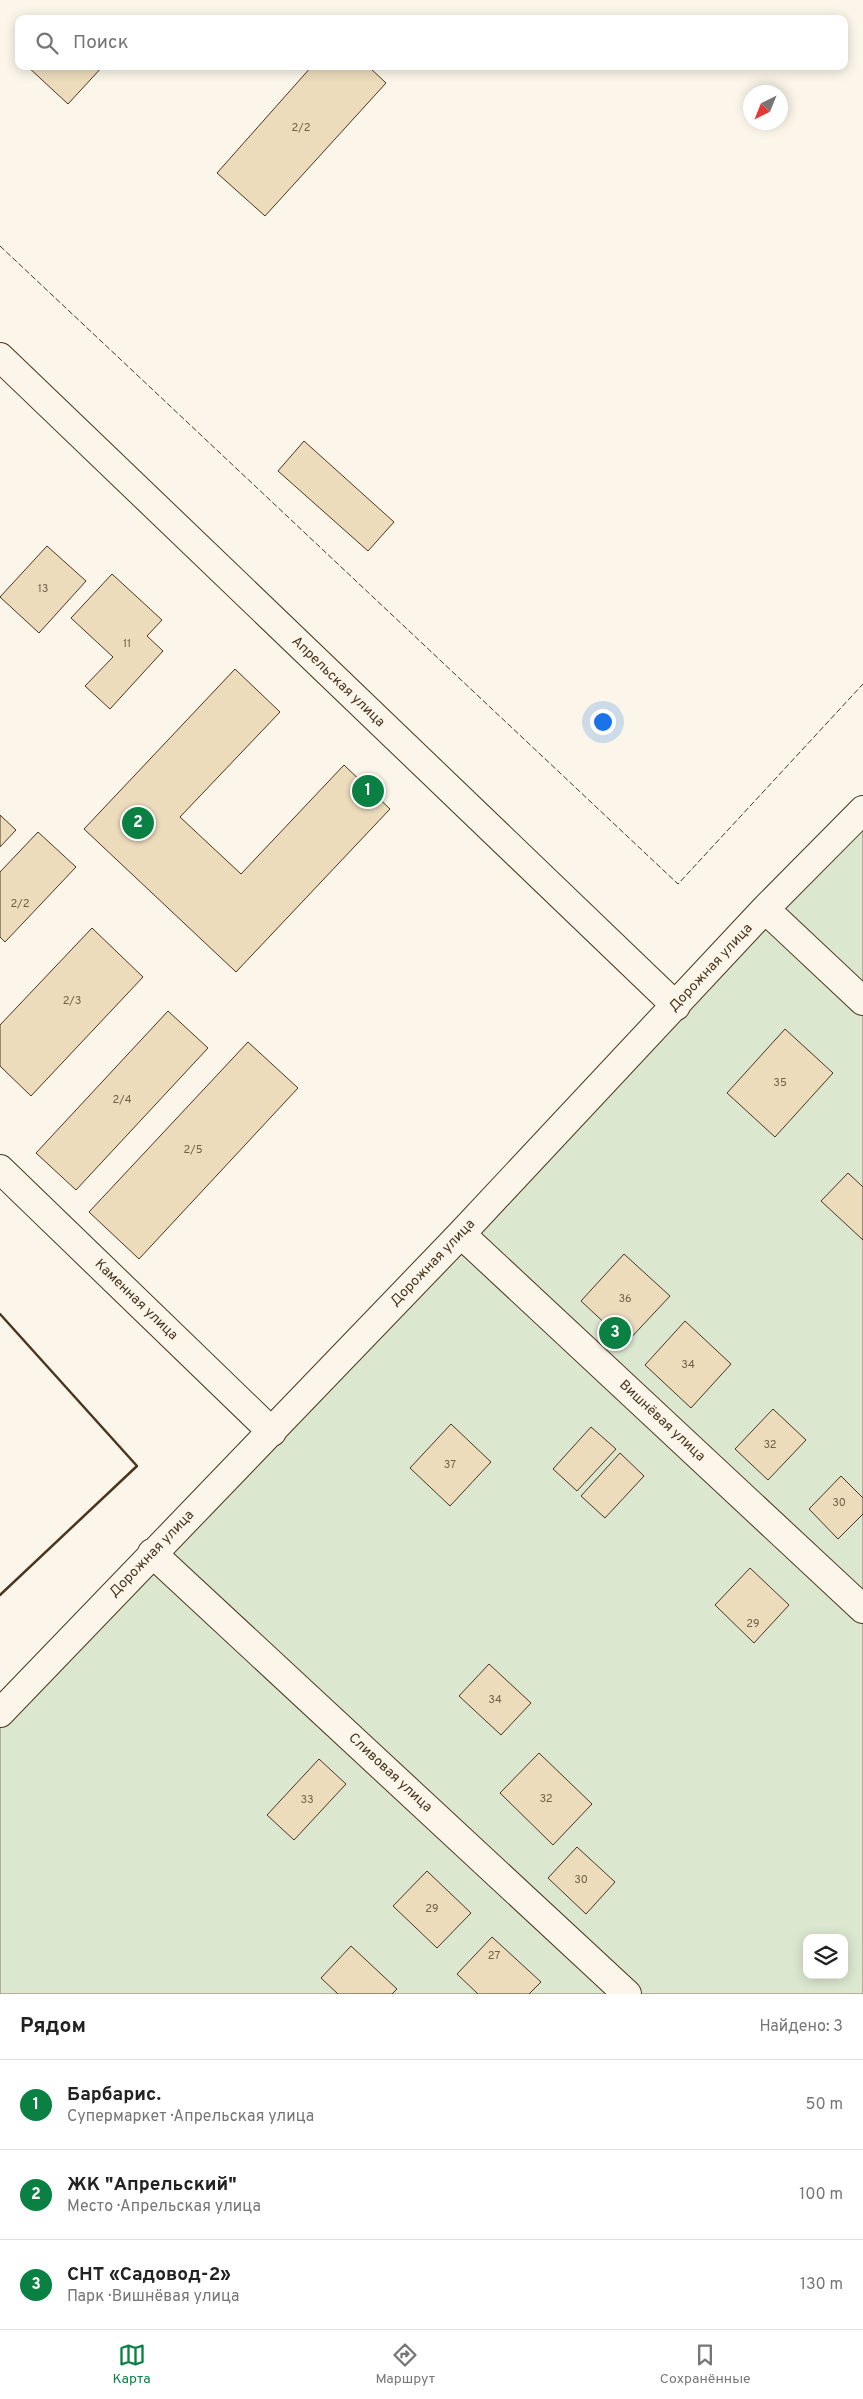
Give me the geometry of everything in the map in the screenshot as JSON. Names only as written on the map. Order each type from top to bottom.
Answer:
[{"type":"street","name":"Апрельская улица","points":[[0,357],[676,1006]]},
{"type":"street","name":"Дорожная улица","points":[[0,1713],[152,1553],[272,1432],[676,1006],[765,909],[863,810]]},
{"type":"street","points":[[765,909],[863,1001]]},
{"type":"street","name":"Каменная улица","points":[[0,1169],[272,1432]]},
{"type":"street","name":"Вишнёвая улица","points":[[461,1234],[863,1609]]},
{"type":"street","name":"Сливовая улица","points":[[152,1553],[627,1994]]},
{"type":"green space","points":[[863,810],[863,1994],[0,1994],[0,1713]]},
{"type":"building","points":[[31,70],[99,70],[68,104]]},
{"type":"building","points":[[308,70],[372,70],[386,83],[265,216],[217,173]]},
{"type":"building","points":[[304,441],[394,522],[368,551],[278,471]]},
{"type":"building","points":[[47,546],[86,581],[39,633],[0,597]]},
{"type":"building","points":[[112,574],[162,620],[147,636],[163,651],[110,709],[85,686],[113,657],[71,618]]},
{"type":"building","points":[[235,669],[280,712],[180,817],[241,874],[344,765],[390,809],[236,972],[84,829]]},
{"type":"building","points":[[0,815],[16,830],[0,847]]},
{"type":"building","points":[[38,832],[76,867],[5,942],[0,937],[0,872]]},
{"type":"building","points":[[92,928],[143,977],[31,1096],[0,1066],[0,1025]]},
{"type":"building","points":[[168,1011],[208,1048],[76,1190],[36,1153]]},
{"type":"building","points":[[785,1029],[833,1073],[775,1137],[727,1093]]},
{"type":"building","points":[[248,1042],[298,1088],[139,1259],[89,1212]]},
{"type":"building","points":[[848,1173],[863,1187],[863,1240],[821,1201]]},
{"type":"building","points":[[624,1254],[670,1296],[626,1343],[581,1301]]},
{"type":"building","points":[[685,1321],[731,1364],[691,1408],[645,1365]]},
{"type":"building","points":[[773,1409],[806,1440],[768,1480],[735,1449]]},
{"type":"building","points":[[451,1424],[491,1462],[450,1506],[410,1468]]},
{"type":"building","points":[[591,1427],[616,1449],[577,1491],[553,1469]]},
{"type":"building","points":[[620,1453],[644,1476],[605,1518],[581,1496]]},
{"type":"building","points":[[841,1476],[863,1498],[863,1514],[838,1539],[809,1509]]},
{"type":"building","points":[[750,1568],[789,1605],[754,1643],[715,1605]]},
{"type":"building","points":[[489,1664],[531,1703],[501,1735],[459,1696]]},
{"type":"building","points":[[539,1753],[592,1804],[553,1845],[500,1793]]},
{"type":"building","points":[[319,1759],[346,1784],[294,1840],[267,1815]]},
{"type":"building","points":[[577,1847],[615,1882],[586,1914],[548,1878]]},
{"type":"building","points":[[427,1871],[471,1913],[437,1948],[393,1906]]},
{"type":"building","points":[[492,1937],[541,1982],[529,1994],[478,1994],[457,1974]]},
{"type":"building","points":[[351,1946],[397,1989],[392,1994],[338,1994],[321,1978]]},
{"type":"fence","points":[[0,246],[678,884],[863,684]]},
{"type":"wall","points":[[0,1314],[137,1466],[0,1595]]},
{"type":"place","name":"Барбарис.","points":[[368,791]]},
{"type":"place","name":"ЖК \"Апрельский\"","points":[[138,823]]},
{"type":"place","name":"СНТ «Садовод-2»","points":[[615,1333]]}]
